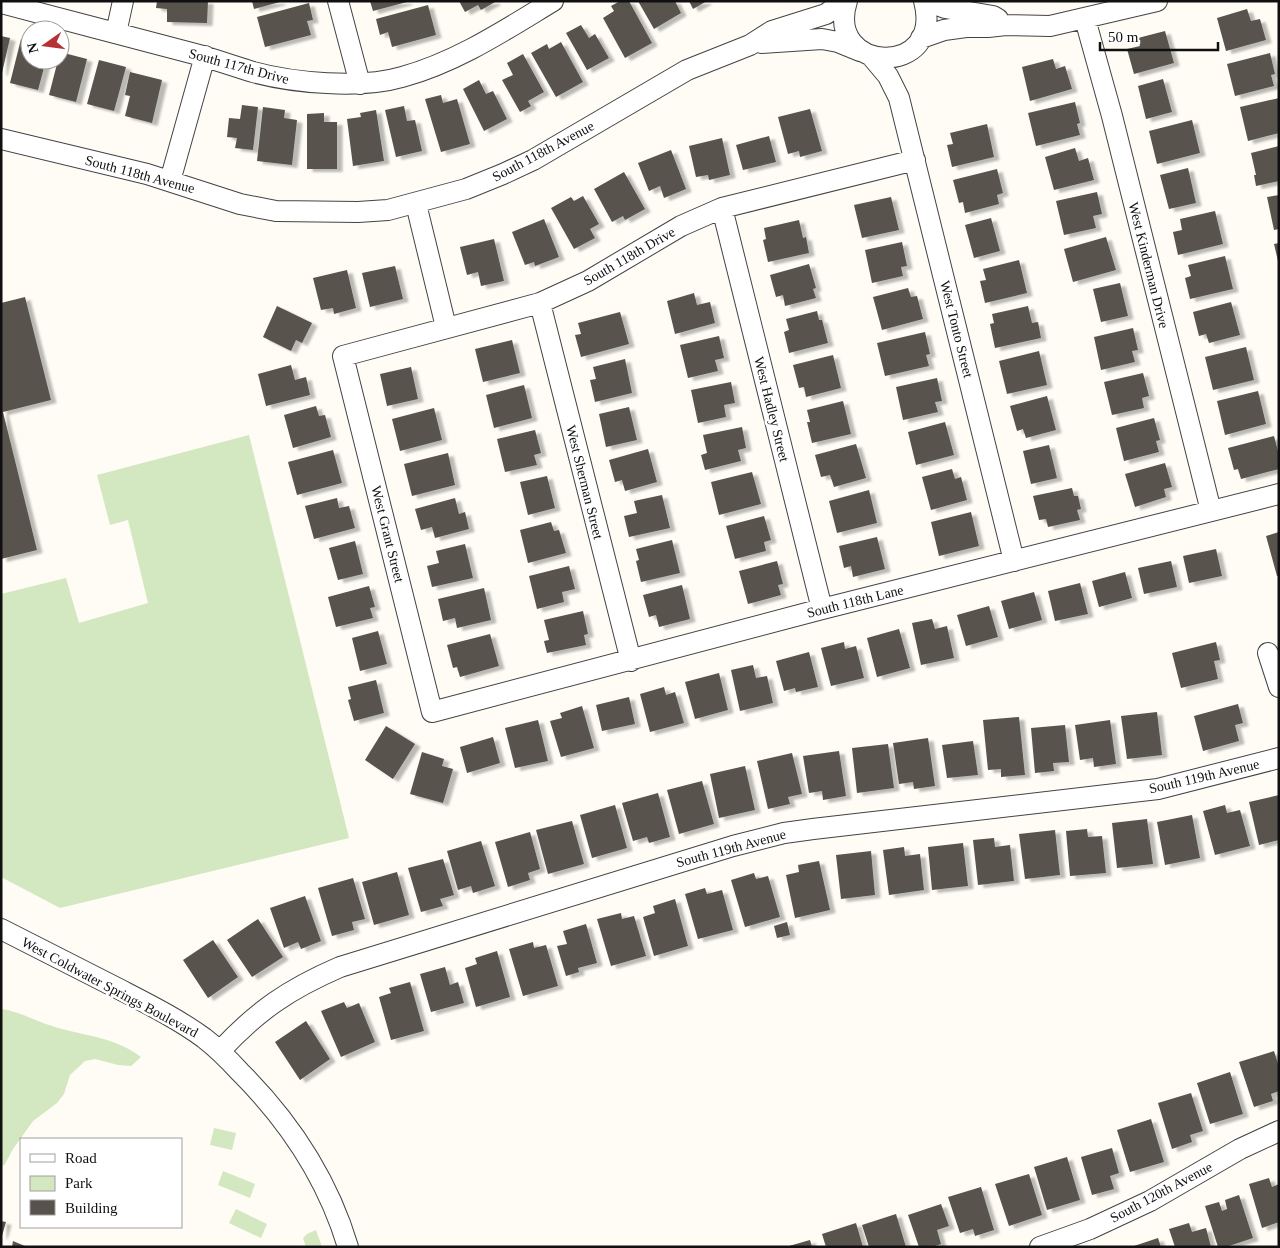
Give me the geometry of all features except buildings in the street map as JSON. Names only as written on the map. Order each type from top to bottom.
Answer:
[{"type":"street","points":[[116,34],[123,1]]},
{"type":"street","points":[[338,1],[360,84]]},
{"type":"street","name":"South 117th Drive","points":[[1,3],[297,82],[360,84],[400,78],[449,61],[553,1]]},
{"type":"street","name":"South 118th Avenue","points":[[1,139],[147,174],[240,204],[276,212],[388,210],[466,189],[511,171],[687,70],[750,45],[772,31],[826,14],[846,1]]},
{"type":"street","name":"West Tonto Street","points":[[846,1],[844,21],[847,33],[853,43],[867,54],[888,76],[899,98],[1014,561]]},
{"type":"street","points":[[925,1],[945,8],[993,16],[1006,25]]},
{"type":"street","name":"West Tonto Street","points":[[899,98],[904,69],[926,26],[927,13],[925,1]]},
{"type":"street","points":[[867,54],[886,59],[900,56],[932,33],[954,28],[1006,25],[1050,26],[1157,1]]},
{"type":"street","name":"West Kinderman Drive","points":[[1085,19],[1112,116],[1211,511]]},
{"type":"street","name":"South 118th Avenue","points":[[750,45],[822,39],[838,42],[867,54]]},
{"type":"street","points":[[170,181],[205,56]]},
{"type":"street","name":"South 118th Drive","points":[[343,356],[540,303],[588,281],[681,226],[722,208],[915,160]]},
{"type":"street","points":[[416,204],[446,327]]},
{"type":"street","name":"West Hadley Street","points":[[722,208],[822,609]]},
{"type":"street","name":"West Sherman Street","points":[[540,303],[631,661]]},
{"type":"street","name":"West Grant Street","points":[[343,356],[432,712]]},
{"type":"street","name":"South 118th Lane","points":[[432,712],[631,661],[822,609],[1279,494]]},
{"type":"street","points":[[1268,653],[1279,687]]},
{"type":"street","name":"South 119th Avenue","points":[[220,1051],[240,1029],[285,994],[311,980],[340,968],[733,846],[784,833],[813,829],[1158,789],[1279,758]]},
{"type":"street","name":"West Coldwater Springs Boulevard","points":[[1,928],[161,1011],[204,1038],[220,1051],[250,1081],[278,1114],[318,1172],[348,1247]]},
{"type":"street","name":"South 120th Avenue","points":[[1040,1247],[1090,1229],[1150,1201],[1240,1149],[1279,1131]]},
{"type":"green space","points":[[249,435],[349,838],[60,908],[1,877],[1,594],[66,578],[79,623],[148,603],[128,520],[110,525],[97,475]]},
{"type":"green space","points":[[1,1009],[61,1029],[97,1037],[131,1050],[141,1057],[131,1066],[95,1059],[85,1061],[70,1075],[64,1094],[57,1103],[33,1121],[20,1138],[5,1164],[1,1167]]},
{"type":"green space","points":[[214,1128],[236,1133],[232,1150],[210,1145]]},
{"type":"green space","points":[[223,1171],[255,1184],[250,1198],[218,1185]]},
{"type":"green space","points":[[236,1209],[267,1224],[261,1238],[229,1223]]},
{"type":"green space","points":[[316,1230],[322,1247],[306,1247],[303,1238]]}]
